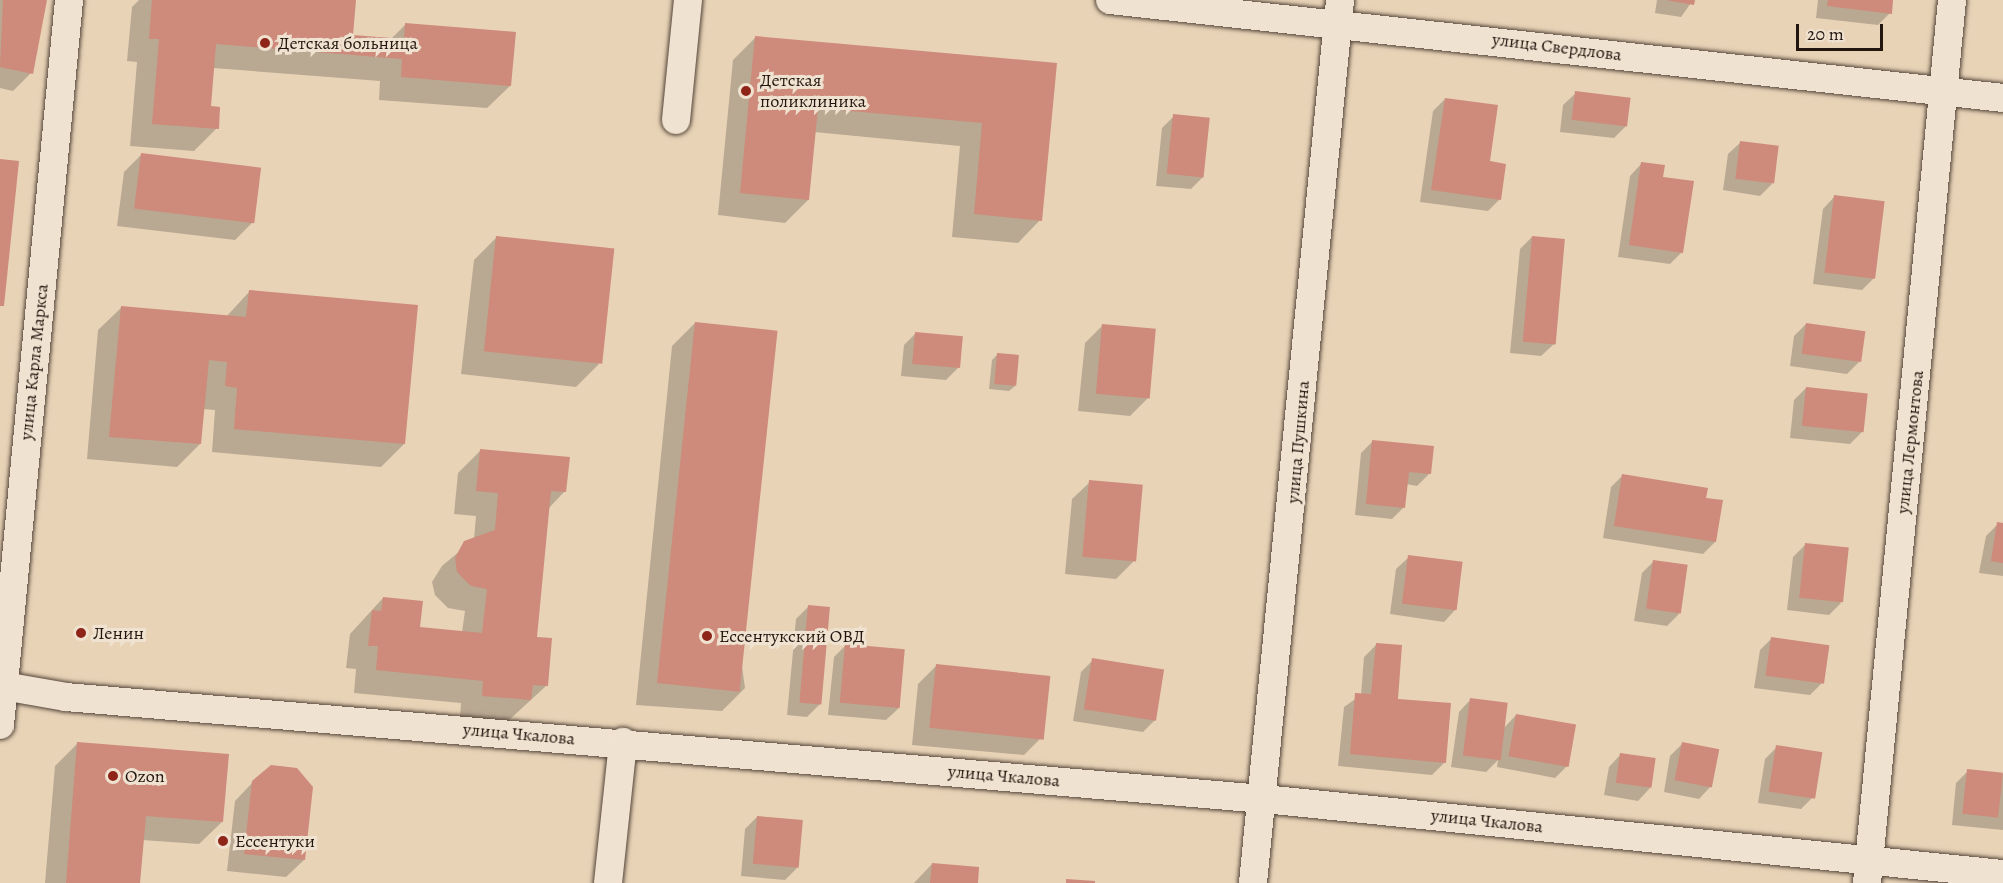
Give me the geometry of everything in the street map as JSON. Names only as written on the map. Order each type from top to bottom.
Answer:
[{"type":"street","name":"улица Карла Маркса","points":[[0,725],[69,0]]},
{"type":"street","points":[[676,120],[688,0]]},
{"type":"street","name":"улица Свердлова","points":[[1110,0],[1339,11],[2003,98]]},
{"type":"street","name":"улица Лермонтова","points":[[1868,871],[1952,0]]},
{"type":"street","name":"улица Пушкина","points":[[1253,883],[1264,799],[1339,11]]},
{"type":"street","name":"улица Чкалова","points":[[3,686],[66,697],[623,742],[1264,799],[1868,871],[2003,874]]},
{"type":"street","points":[[608,883],[623,742]]},
{"type":"building","points":[[3,0],[47,0],[33,74],[0,67]]},
{"type":"building","points":[[152,0],[356,0],[353,35],[404,39],[405,23],[516,32],[511,86],[401,77],[402,59],[216,44],[211,106],[220,107],[219,129],[152,124],[159,39],[149,39]]},
{"type":"building","points":[[1666,0],[1695,0],[1694,5]]},
{"type":"building","points":[[1828,0],[1893,0],[1892,14],[1827,6]]},
{"type":"building","points":[[755,36],[1057,63],[1042,221],[974,214],[982,123],[818,108],[809,200],[740,193]]},
{"type":"building","points":[[1575,91],[1631,98],[1627,127],[1571,120]]},
{"type":"building","points":[[1445,98],[1498,105],[1490,161],[1506,164],[1501,200],[1431,190]]},
{"type":"building","points":[[1173,114],[1210,118],[1204,178],[1167,174]]},
{"type":"building","points":[[1740,141],[1779,146],[1774,183],[1735,179]]},
{"type":"building","points":[[141,153],[261,168],[254,223],[134,209]]},
{"type":"building","points":[[0,159],[19,161],[4,306],[0,306]]},
{"type":"building","points":[[1641,162],[1665,165],[1663,177],[1694,181],[1683,253],[1629,245]]},
{"type":"building","points":[[1834,195],[1885,201],[1875,279],[1824,272]]},
{"type":"building","points":[[496,236],[614,248],[602,364],[484,351]]},
{"type":"building","points":[[1532,236],[1565,239],[1556,344],[1523,342]]},
{"type":"building","points":[[249,290],[418,305],[405,444],[234,429],[237,388],[225,386],[227,362],[209,360],[201,444],[109,437],[121,306],[246,317]]},
{"type":"building","points":[[695,322],[778,331],[740,692],[657,683]]},
{"type":"building","points":[[1806,323],[1865,331],[1861,362],[1802,354]]},
{"type":"building","points":[[1102,324],[1156,329],[1150,398],[1096,394]]},
{"type":"building","points":[[915,332],[963,336],[960,368],[912,364]]},
{"type":"building","points":[[997,353],[1019,355],[1016,386],[994,384]]},
{"type":"building","points":[[1806,387],[1868,393],[1864,432],[1802,426]]},
{"type":"building","points":[[1372,440],[1434,446],[1431,474],[1409,472],[1405,508],[1366,504]]},
{"type":"building","points":[[480,449],[570,457],[566,492],[551,491],[537,637],[552,638],[548,686],[533,685],[531,700],[482,696],[483,681],[376,670],[378,646],[368,646],[372,610],[381,611],[383,597],[423,601],[420,627],[482,633],[487,589],[471,586],[457,572],[455,558],[464,541],[495,530],[498,493],[476,491]]},
{"type":"building","points":[[1622,474],[1708,488],[1706,498],[1723,500],[1716,542],[1614,526]]},
{"type":"building","points":[[1089,480],[1143,485],[1136,561],[1082,557]]},
{"type":"building","points":[[1997,522],[2003,523],[2003,563],[1991,561]]},
{"type":"building","points":[[1805,543],[1849,548],[1843,602],[1799,598]]},
{"type":"building","points":[[1408,555],[1463,562],[1457,610],[1402,604]]},
{"type":"building","points":[[1653,560],[1688,565],[1681,613],[1646,609]]},
{"type":"building","points":[[808,605],[830,607],[821,705],[799,703]]},
{"type":"building","points":[[1771,637],[1829,645],[1824,684],[1766,676]]},
{"type":"building","points":[[1376,643],[1402,645],[1398,699],[1451,703],[1446,763],[1350,754],[1355,693],[1371,694]]},
{"type":"building","points":[[845,644],[905,649],[900,708],[840,703]]},
{"type":"building","points":[[1092,658],[1164,669],[1156,721],[1084,709]]},
{"type":"building","points":[[936,664],[1050,676],[1044,740],[929,728]]},
{"type":"building","points":[[1470,698],[1508,703],[1501,760],[1463,756]]},
{"type":"building","points":[[1516,714],[1576,725],[1569,767],[1509,756]]},
{"type":"building","points":[[77,742],[229,754],[223,822],[146,816],[140,883],[66,883]]},
{"type":"building","points":[[1682,742],[1719,749],[1712,788],[1675,780]]},
{"type":"building","points":[[1776,745],[1822,752],[1815,799],[1769,791]]},
{"type":"building","points":[[1620,753],[1656,758],[1651,788],[1616,783]]},
{"type":"building","points":[[271,765],[297,768],[313,787],[305,860],[244,854],[252,781]]},
{"type":"building","points":[[1967,769],[2003,773],[1998,818],[1962,814]]},
{"type":"building","points":[[757,816],[803,820],[799,868],[753,864]]},
{"type":"building","points":[[932,863],[979,867],[978,883],[930,883]]},
{"type":"building","points":[[1066,879],[1095,881],[1095,883],[1066,883]]},
{"type":"place","name":"Детская больница","points":[[265,43]]},
{"type":"place","name":"Детская поликлиника","points":[[746,91]]},
{"type":"place","name":"Ленин","points":[[81,633]]},
{"type":"place","name":"Ессентукский ОВД","points":[[707,636]]},
{"type":"place","name":"Ozon","points":[[113,776]]},
{"type":"place","name":"Ессентуки","points":[[223,841]]}]
